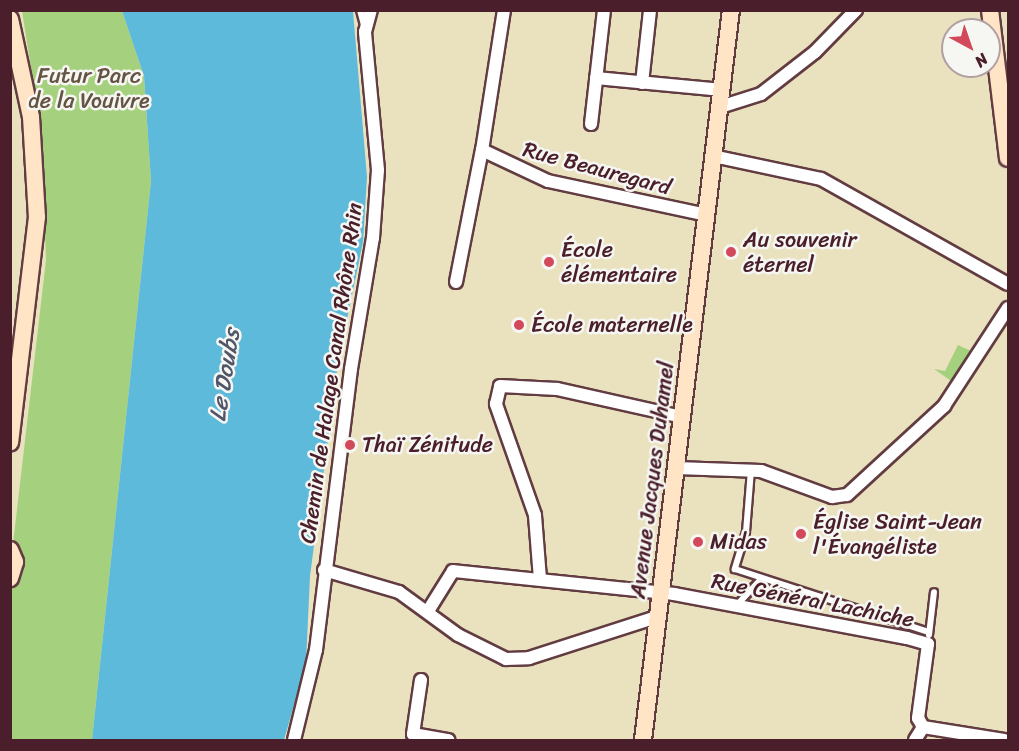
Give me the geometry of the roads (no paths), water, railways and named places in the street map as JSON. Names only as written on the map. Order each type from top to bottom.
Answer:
[{"type":"main road","name":"Avenue Jacques Duhamel","points":[[643,741],[731,10]]},
{"type":"main road","points":[[990,10],[1008,158]]},
{"type":"main road","points":[[10,19],[31,117],[37,217],[10,442]]},
{"type":"main road","points":[[10,550],[15,567],[10,578]]},
{"type":"street","points":[[365,32],[370,10]]},
{"type":"street","points":[[456,282],[482,150],[504,10]]},
{"type":"street","points":[[591,124],[604,10]]},
{"type":"street","points":[[642,83],[650,10]]},
{"type":"street","points":[[596,78],[642,83],[721,99],[761,94],[815,52],[856,10]]},
{"type":"street","name":"Chemin de Halage Canal Rhône Rhin","points":[[294,741],[316,650],[324,570],[377,193],[365,32]]},
{"type":"street","name":"Rue Beauregard","points":[[482,150],[548,181],[706,215]]},
{"type":"street","points":[[713,156],[821,179],[1008,284]]},
{"type":"street","points":[[676,468],[751,470],[843,496],[904,446],[956,391],[1008,308]]},
{"type":"street","points":[[540,579],[535,515],[496,404],[501,386],[557,389],[682,417]]},
{"type":"street","points":[[324,570],[399,592],[488,652],[517,660],[657,617]]},
{"type":"street","name":"Rue Général Lachiche","points":[[428,611],[453,571],[661,592],[734,607],[929,638],[918,718],[923,727]]},
{"type":"street","points":[[421,680],[413,735],[448,741]]},
{"type":"street","points":[[915,741],[923,727],[1004,741]]},
{"type":"lane","name":"Chemin de Halage Canal Rhône Rhin","points":[[360,10],[365,32]]},
{"type":"lane","points":[[751,470],[746,532],[735,569],[929,638],[934,592]]},
{"type":"lane","points":[[734,607],[761,579]]},
{"type":"water","name":"Le Doubs","points":[[122,11],[353,11],[367,177],[363,242],[338,363],[310,576],[306,663],[284,740],[92,740],[151,181],[144,76]]},
{"type":"place","name":"Au souvenir éternel","points":[[731,252]]},
{"type":"place","name":"École élémentaire","points":[[549,262]]},
{"type":"place","name":"École maternelle","points":[[519,325]]},
{"type":"place","name":"Thaï Zénitude","points":[[350,445]]},
{"type":"place","name":"Église Saint-Jean l'Évangéliste","points":[[801,534]]},
{"type":"place","name":"Midas","points":[[698,542]]},
{"type":"park label","name":"Futur Parc de la Vouivre","points":[[89,88]]}]
